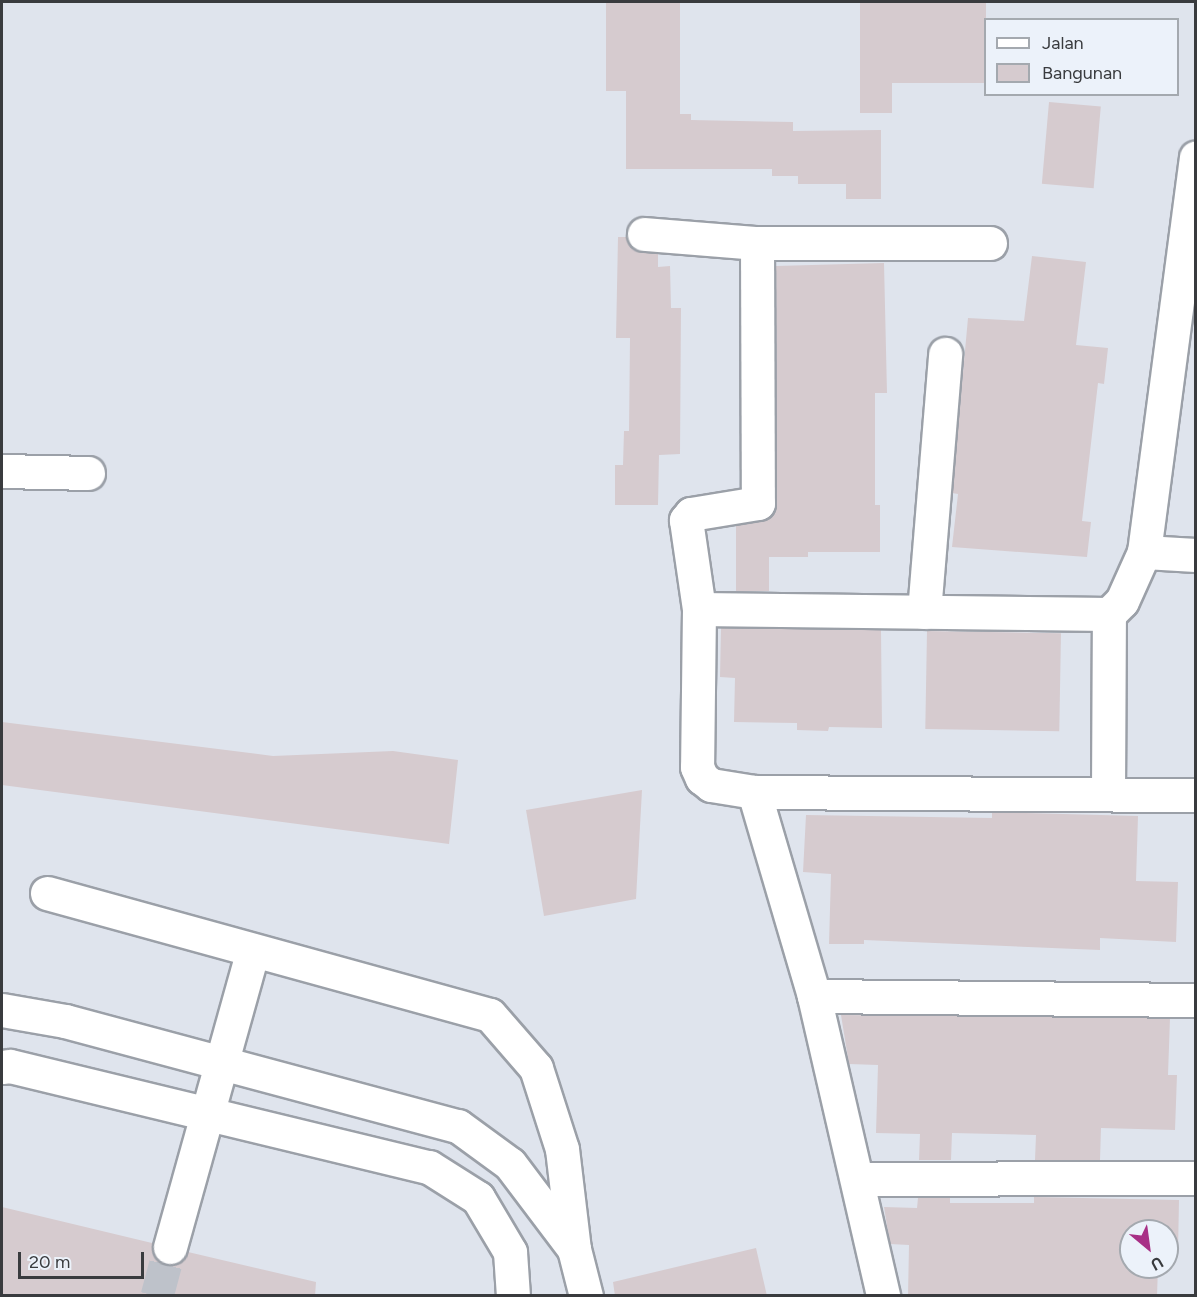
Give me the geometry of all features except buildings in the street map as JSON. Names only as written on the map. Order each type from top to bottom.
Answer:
[{"type":"street","points":[[1108,794],[1109,614],[1122,601],[1144,552],[1196,157]]},
{"type":"street","points":[[644,234],[758,243],[990,243]]},
{"type":"street","points":[[758,243],[758,503],[688,516],[699,609],[697,767],[711,785],[754,792],[1196,795]]},
{"type":"street","points":[[924,612],[945,354]]},
{"type":"street","points":[[2,471],[88,473]]},
{"type":"street","points":[[1144,552],[1196,555]]},
{"type":"street","points":[[699,609],[1109,614]]},
{"type":"street","points":[[754,792],[814,996],[883,1296]]},
{"type":"street","points":[[47,893],[489,1015],[536,1068],[561,1149],[574,1248],[586,1296]]},
{"type":"street","points":[[170,1247],[253,950]]},
{"type":"street","points":[[814,996],[1196,1000]]},
{"type":"street","points":[[2,1010],[64,1021],[458,1126],[510,1164],[574,1248]]},
{"type":"street","points":[[2,1067],[10,1066],[429,1167],[478,1198],[510,1252],[513,1296]]},
{"type":"street","points":[[857,1179],[1196,1178]]},
{"type":"tunnel","points":[[157,1296],[170,1247]]}]
